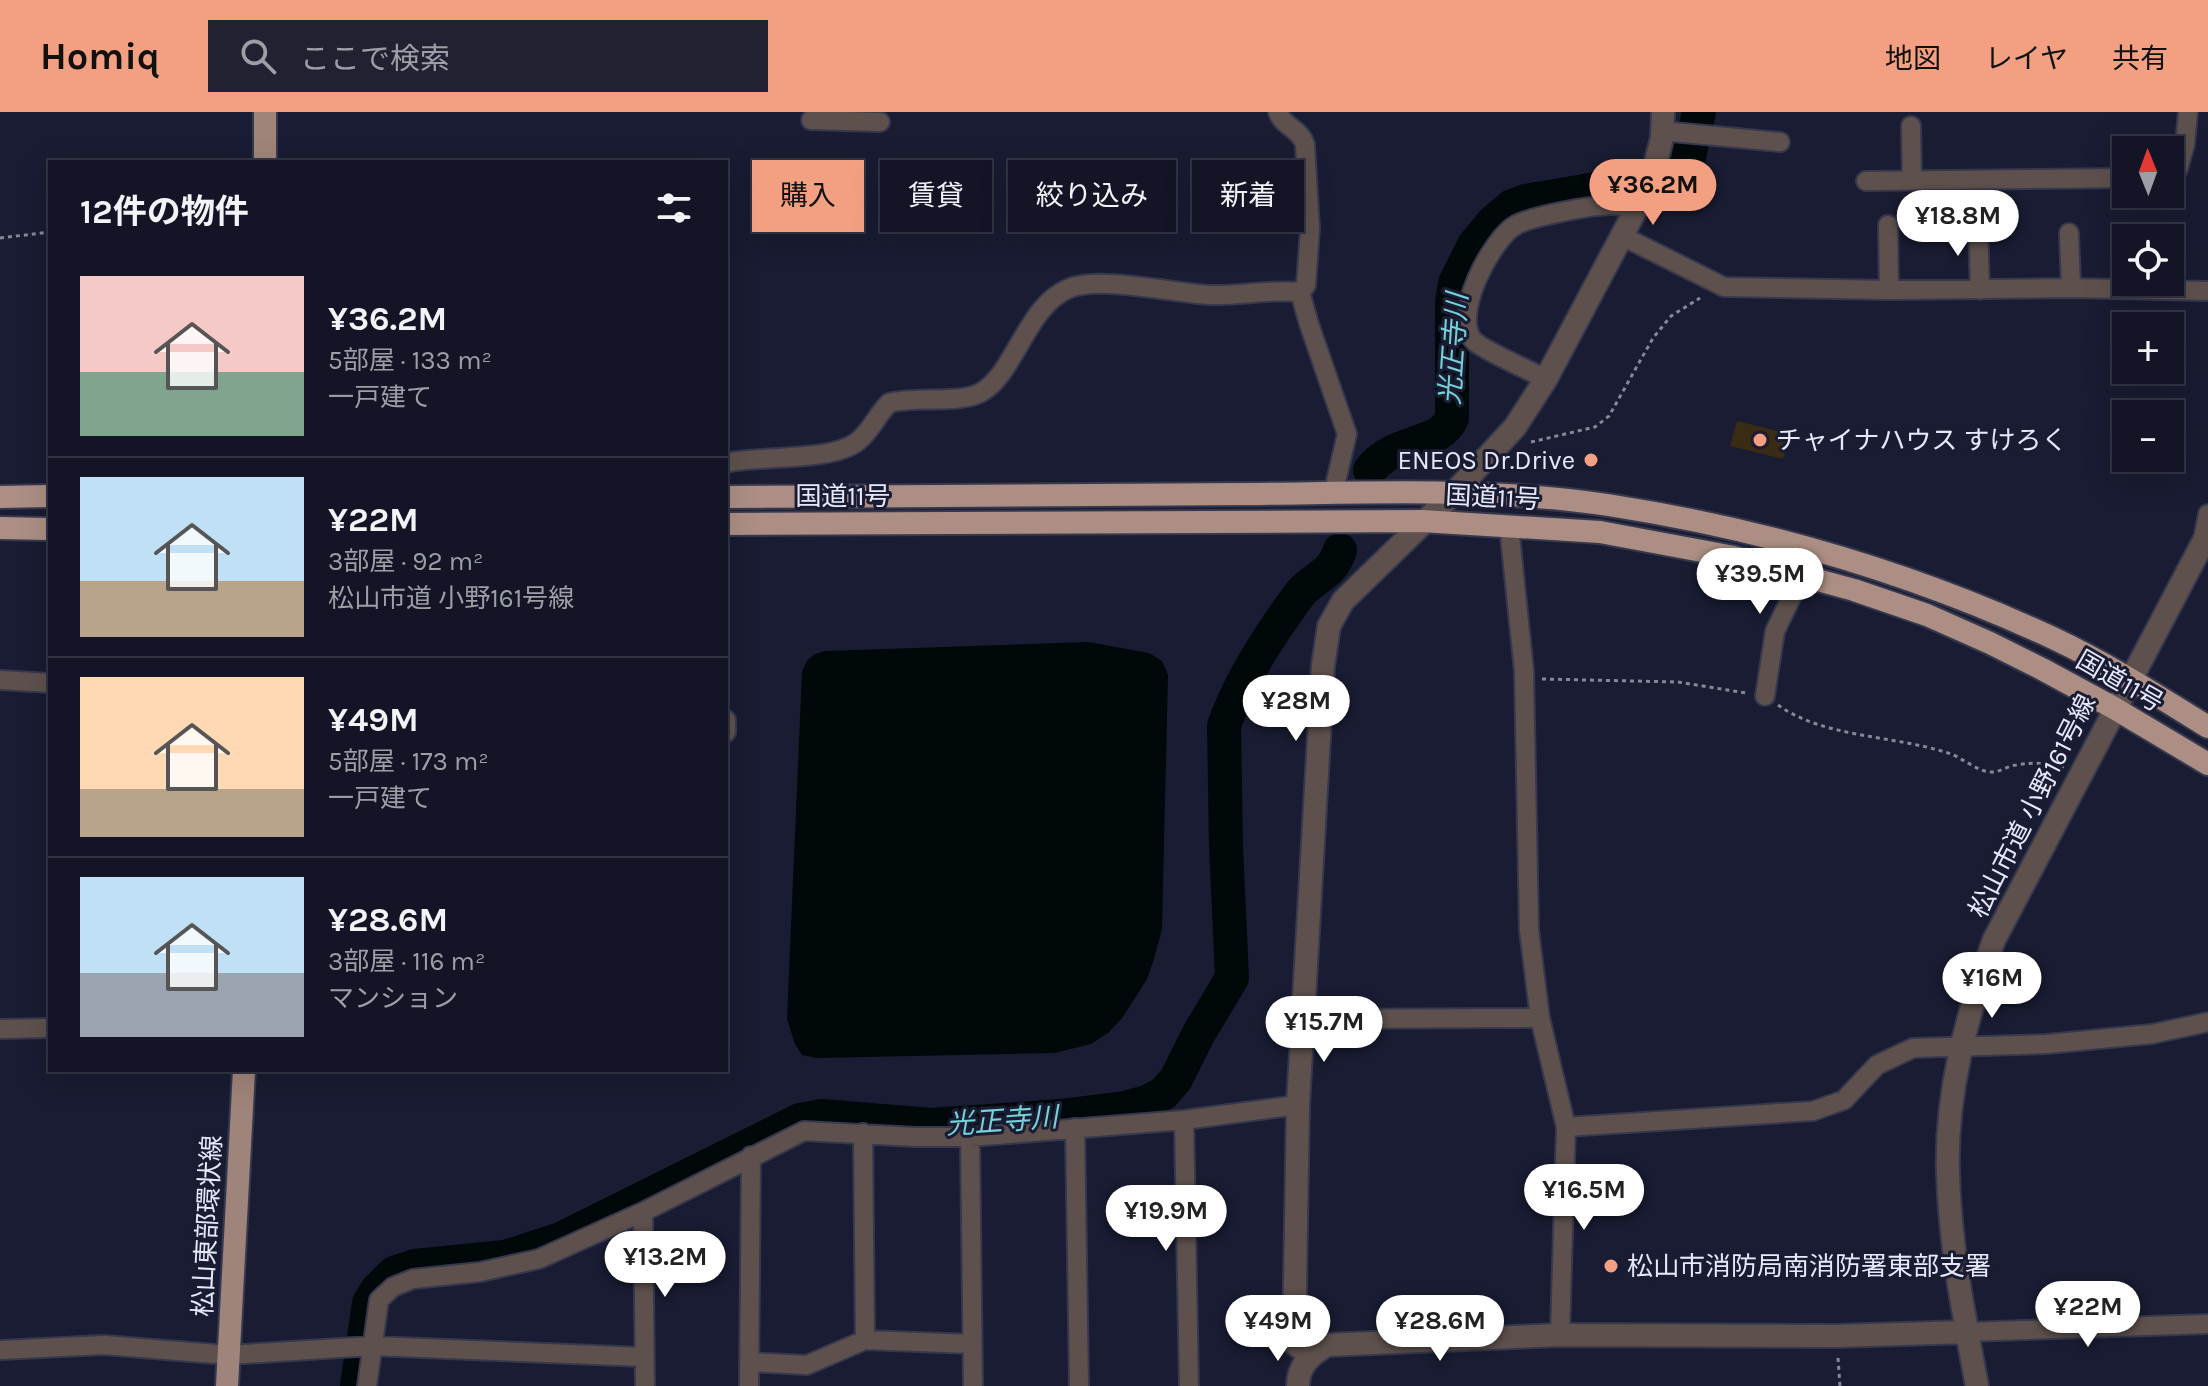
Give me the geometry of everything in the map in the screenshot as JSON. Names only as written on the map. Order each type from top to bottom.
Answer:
[{"type":"highway","name":"国道11号","points":[[728,497],[1454,493],[1619,507],[1741,530],[1870,566],[1987,610],[2058,641],[2130,679],[2208,727]]},
{"type":"highway","points":[[0,497],[48,496]]},
{"type":"highway","name":"国道11号","points":[[728,524],[1422,521],[1600,532],[1734,557],[1799,574],[1927,615],[1990,643],[2114,708],[2208,764]]},
{"type":"highway","points":[[0,528],[48,529]]},
{"type":"main road","points":[[265,112],[265,160]]},
{"type":"main road","name":"松山東部環状線","points":[[227,1386],[244,1072]]},
{"type":"street","points":[[1278,112],[1280,118],[1302,135],[1305,145],[1310,228],[1306,285],[1300,292]]},
{"type":"street","points":[[2184,138],[2188,112]]},
{"type":"street","points":[[823,117],[880,122]]},
{"type":"street","points":[[1911,126],[1912,180]]},
{"type":"street","points":[[1310,1355],[1294,1343],[1298,1105],[1323,666],[1329,626],[1343,601],[1454,493],[1515,427],[1546,379],[1678,128],[1780,142]]},
{"type":"street","points":[[1866,181],[2112,178]]},
{"type":"street","points":[[1546,379],[1474,341],[1468,328],[1468,303],[1473,287],[1501,237],[1515,225],[1612,205],[1643,195]]},
{"type":"street","points":[[1978,224],[1980,290]]},
{"type":"street","points":[[1888,225],[1889,290]]},
{"type":"street","points":[[2069,233],[2071,288]]},
{"type":"street","points":[[1622,236],[1724,287],[1889,290],[2112,287]]},
{"type":"street","points":[[728,463],[836,451],[856,443],[889,403],[980,393],[997,377],[1047,301],[1071,287],[1104,285],[1207,295],[1271,290],[1300,292]]},
{"type":"street","points":[[2184,289],[2208,291]]},
{"type":"street","points":[[1300,292],[1347,434],[1333,494]]},
{"type":"street","points":[[2206,539],[2208,514]]},
{"type":"street","points":[[1509,526],[1524,671],[1529,930],[1540,1018],[1566,1127],[1560,1335]]},
{"type":"street","name":"松山市道 小野161号線","points":[[1977,1386],[1952,1228],[1948,1172],[1951,1110],[1976,991],[1994,940],[2206,539]]},
{"type":"street","points":[[1765,696],[1775,631],[1799,574],[1806,548]]},
{"type":"street","points":[[0,680],[48,683]]},
{"type":"street","points":[[1304,1019],[1540,1018]]},
{"type":"street","points":[[1566,1127],[1813,1111],[1844,1100],[1877,1065],[1913,1048],[2047,1044],[2152,1034],[2208,1022]]},
{"type":"street","points":[[0,1029],[48,1028]]},
{"type":"street","points":[[367,1386],[379,1300],[393,1287],[413,1279],[480,1272],[539,1259],[643,1212],[804,1131],[970,1137],[1184,1120],[1298,1105]]},
{"type":"street","points":[[1184,1120],[1189,1386]]},
{"type":"street","points":[[1075,1128],[1079,1386]]},
{"type":"street","points":[[863,1133],[865,1340]]},
{"type":"street","points":[[970,1137],[973,1386]]},
{"type":"street","points":[[749,1386],[751,1156]]},
{"type":"street","points":[[643,1212],[645,1386]]},
{"type":"street","points":[[1298,1386],[1298,1374],[1310,1355],[1327,1345],[1560,1335],[1836,1336],[2208,1324]]},
{"type":"street","points":[[749,1362],[807,1365],[865,1340],[972,1344]]},
{"type":"street","points":[[0,1350],[104,1345],[228,1355],[372,1346],[644,1357]]},
{"type":"path","points":[[0,238],[48,232]]},
{"type":"path","points":[[1504,438],[1526,444],[1595,427],[1609,416],[1653,338],[1671,316],[1688,303],[1724,287]]},
{"type":"path","points":[[1524,671],[1543,680],[1678,682],[1765,696],[1795,718],[1950,753],[1993,772],[2014,765],[2042,762],[2080,773]]},
{"type":"path","points":[[1836,1336],[1840,1386]]},
{"type":"shaded area","points":[[1088,642],[1149,653],[1162,661],[1168,675],[1162,929],[1147,979],[1123,1017],[1108,1033],[1091,1044],[1054,1053],[817,1058],[802,1055],[787,1019],[802,673],[807,661],[826,651]]},
{"type":"building","name":"チャイナハウス すけろく","points":[[1737,421],[1790,434],[1783,459],[1730,446]]},
{"type":"waterway","name":"光正寺川","points":[[1370,470],[1392,452],[1438,434],[1452,418],[1452,302],[1455,283],[1474,245],[1493,222],[1512,206],[1526,201],[1608,187],[1673,191],[1684,179],[1699,112]]},
{"type":"waterway","name":"光正寺川","points":[[357,1386],[369,1303],[394,1273],[415,1266],[505,1257],[561,1239],[800,1120],[822,1116],[931,1125],[1060,1116],[1125,1108],[1164,1093],[1176,1079],[1232,978],[1224,726],[1238,692],[1267,641],[1304,589],[1333,565],[1340,550]]},
{"type":"place","name":"チャイナハウス すけろく","points":[[1760,440]]},
{"type":"place","name":"ENEOS Dr.Drive","points":[[1591,460]]},
{"type":"place","name":"松山市消防局南消防署東部支署","points":[[1611,1266]]}]
